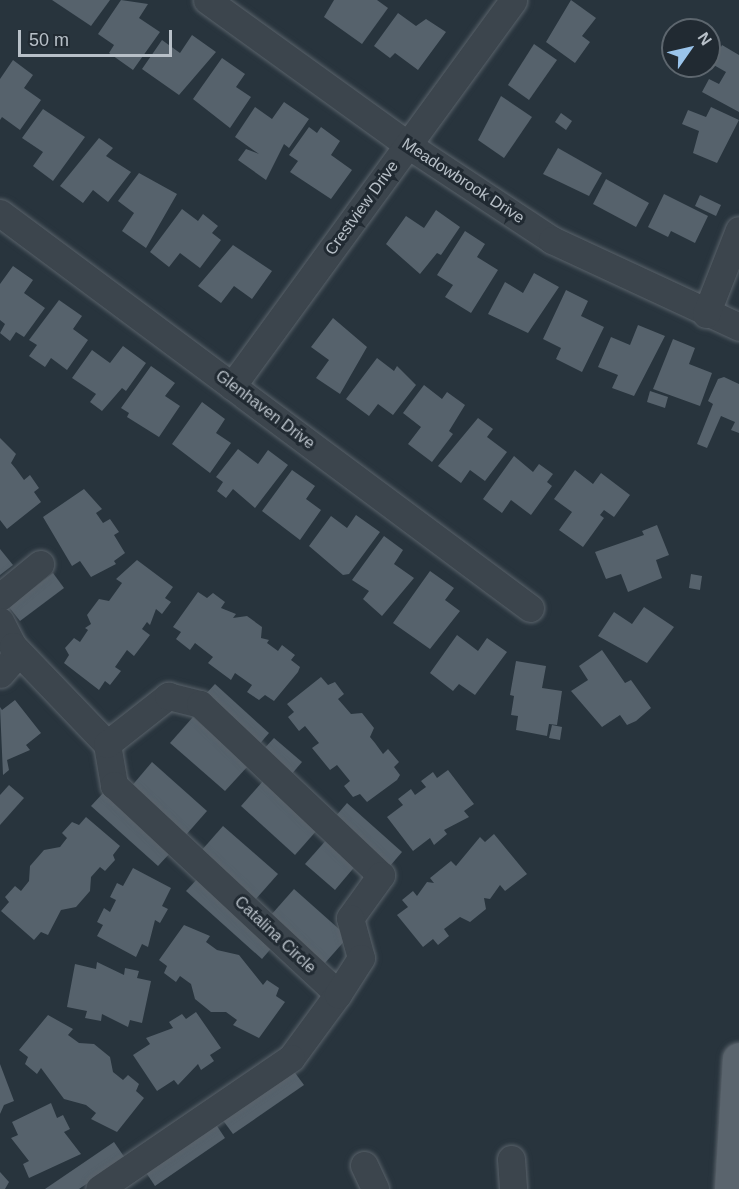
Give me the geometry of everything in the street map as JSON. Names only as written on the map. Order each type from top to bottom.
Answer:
[{"type":"main road","points":[[731,1189],[739,1059]]},
{"type":"street","name":"Meadowbrook Drive","points":[[207,0],[408,145],[552,240],[706,314],[739,327]]},
{"type":"street","name":"Crestview Drive","points":[[232,386],[513,0]]},
{"type":"street","name":"Glenhaven Drive","points":[[0,213],[530,608]]},
{"type":"street","points":[[706,314],[739,230]]},
{"type":"street","points":[[0,597],[40,564]]},
{"type":"street","points":[[0,621],[13,646],[107,744],[168,696],[200,704],[381,875],[350,918],[360,958],[338,994],[291,1058],[99,1189]]},
{"type":"street","points":[[0,674],[14,658],[13,646]]},
{"type":"street","name":"Catalina Circle","points":[[107,744],[114,785],[338,994]]},
{"type":"street","points":[[511,1159],[513,1189]]},
{"type":"street","points":[[364,1165],[375,1189]]},
{"type":"building","points":[[52,0],[110,0],[91,26]]},
{"type":"building","points":[[121,0],[148,4],[139,18],[160,32],[133,70],[109,53],[114,45],[98,34]]},
{"type":"building","points":[[334,0],[377,0],[388,8],[362,44],[324,17]]},
{"type":"building","points":[[571,0],[596,18],[582,36],[590,42],[575,63],[546,42]]},
{"type":"building","points":[[398,13],[416,26],[426,19],[446,32],[418,70],[395,53],[390,58],[374,46]]},
{"type":"building","points":[[192,35],[216,52],[179,95],[142,69],[162,40],[180,53]]},
{"type":"building","points":[[534,44],[557,60],[529,100],[508,85]]},
{"type":"building","points":[[722,45],[739,55],[739,112],[702,92],[709,79],[719,84],[726,72],[721,69]]},
{"type":"building","points":[[222,58],[245,74],[236,87],[251,97],[230,128],[193,99]]},
{"type":"building","points":[[13,60],[33,75],[24,88],[41,100],[20,130],[2,117],[0,120],[0,79]]},
{"type":"building","points":[[501,96],[532,117],[504,158],[478,140]]},
{"type":"building","points":[[284,102],[309,119],[289,148],[284,144],[266,180],[238,160],[246,149],[259,154],[235,137],[255,107],[272,119]]},
{"type":"building","points":[[711,107],[739,120],[717,163],[693,153],[699,131],[682,124],[688,110],[706,117]]},
{"type":"building","points":[[43,109],[85,137],[53,181],[33,166],[43,152],[22,138]]},
{"type":"building","points":[[561,113],[572,121],[566,130],[555,122]]},
{"type":"building","points":[[309,127],[317,133],[321,127],[340,141],[331,155],[352,170],[331,199],[290,172],[298,161],[289,155]]},
{"type":"building","points":[[99,138],[113,148],[106,156],[131,172],[108,202],[93,190],[83,203],[60,186]]},
{"type":"building","points":[[558,148],[602,173],[589,196],[543,174]]},
{"type":"building","points":[[139,173],[177,194],[146,248],[122,231],[134,213],[118,201]]},
{"type":"building","points":[[606,179],[649,203],[636,227],[593,204]]},
{"type":"building","points":[[664,194],[708,216],[695,243],[671,231],[668,237],[648,227]]},
{"type":"building","points":[[700,195],[721,205],[716,216],[695,206]]},
{"type":"building","points":[[182,209],[198,221],[203,214],[218,226],[212,233],[221,240],[200,268],[180,253],[169,267],[150,252]]},
{"type":"building","points":[[436,210],[460,227],[441,255],[437,253],[420,274],[386,244],[406,216],[424,228]]},
{"type":"building","points":[[465,231],[485,244],[477,257],[498,270],[471,313],[445,297],[453,285],[437,275]]},
{"type":"building","points":[[233,245],[272,271],[252,299],[234,286],[221,303],[198,286]]},
{"type":"building","points":[[13,266],[33,280],[24,293],[45,308],[24,337],[16,332],[10,341],[0,333],[5,324],[0,320],[0,284]]},
{"type":"building","points":[[534,273],[559,287],[528,333],[488,314],[505,282],[523,293]]},
{"type":"building","points":[[566,290],[588,301],[581,316],[604,327],[582,372],[556,359],[561,348],[543,339]]},
{"type":"building","points":[[59,300],[82,316],[73,329],[88,340],[67,370],[51,358],[45,367],[29,356],[37,345],[29,340]]},
{"type":"building","points":[[333,318],[367,347],[340,394],[316,378],[329,360],[311,347]]},
{"type":"building","points":[[638,325],[665,336],[634,396],[612,388],[618,375],[598,367],[611,337],[630,345]]},
{"type":"building","points":[[673,339],[695,348],[689,364],[712,373],[700,406],[653,389]]},
{"type":"building","points":[[123,346],[146,363],[126,391],[122,388],[102,411],[90,402],[96,394],[72,378],[92,350],[110,363]]},
{"type":"building","points":[[377,358],[394,371],[397,366],[416,385],[393,415],[378,404],[369,416],[346,399]]},
{"type":"building","points":[[151,366],[175,383],[165,396],[180,406],[159,437],[127,417],[129,413],[121,408]]},
{"type":"building","points":[[724,377],[739,384],[739,433],[731,430],[735,422],[721,416],[707,448],[697,444],[713,404],[708,401],[718,379]]},
{"type":"building","points":[[424,385],[442,399],[447,392],[465,405],[449,431],[453,434],[432,462],[408,444],[421,427],[403,413]]},
{"type":"building","points":[[650,391],[668,397],[665,408],[647,402]]},
{"type":"building","points":[[202,402],[225,419],[216,433],[231,443],[210,473],[172,444]]},
{"type":"building","points":[[478,418],[493,429],[487,437],[507,452],[485,481],[470,470],[461,483],[438,466]]},
{"type":"building","points":[[0,438],[16,454],[11,463],[24,480],[30,475],[39,488],[34,492],[41,502],[7,529],[0,520]]},
{"type":"building","points":[[238,449],[258,464],[268,450],[288,465],[255,508],[233,489],[226,498],[217,491],[223,482],[216,477]]},
{"type":"building","points":[[514,456],[533,472],[539,464],[553,474],[547,482],[552,486],[531,515],[511,500],[502,513],[483,499]]},
{"type":"building","points":[[292,470],[315,486],[306,499],[321,510],[300,540],[262,511]]},
{"type":"building","points":[[575,470],[593,484],[601,473],[630,495],[614,517],[604,510],[600,515],[604,518],[583,547],[559,530],[572,512],[554,499]]},
{"type":"building","points":[[84,489],[102,509],[96,513],[103,523],[110,519],[119,532],[114,535],[125,553],[114,561],[116,564],[91,577],[80,561],[72,566],[43,517]]},
{"type":"building","points":[[356,515],[380,532],[349,574],[343,575],[309,546],[331,516],[347,528]]},
{"type":"building","points":[[657,525],[669,555],[656,560],[662,578],[628,592],[621,574],[606,579],[595,552],[644,535],[642,531]]},
{"type":"building","points":[[384,536],[403,550],[394,564],[414,578],[382,616],[363,599],[369,591],[352,580]]},
{"type":"building","points":[[0,549],[13,565],[0,575]]},
{"type":"building","points":[[137,560],[173,587],[165,598],[171,602],[162,614],[156,609],[150,625],[147,622],[142,629],[150,635],[134,656],[127,650],[115,667],[121,671],[110,685],[105,681],[99,690],[64,663],[69,655],[65,648],[74,638],[80,642],[88,630],[85,628],[91,624],[87,615],[99,599],[109,601],[122,583],[116,579]]},
{"type":"building","points":[[430,571],[454,588],[445,600],[460,611],[430,649],[393,623]]},
{"type":"building","points":[[53,573],[64,588],[20,621],[9,607]]},
{"type":"building","points":[[691,574],[702,576],[700,590],[689,588]]},
{"type":"building","points":[[198,592],[207,598],[213,593],[225,602],[221,608],[236,614],[233,618],[247,616],[262,627],[261,638],[269,640],[267,643],[278,651],[282,645],[295,655],[291,660],[300,667],[298,672],[274,701],[265,695],[259,700],[247,692],[252,685],[235,673],[231,680],[208,663],[213,657],[195,643],[190,650],[176,639],[181,632],[173,627]]},
{"type":"building","points":[[644,607],[674,627],[647,663],[598,636],[614,612],[632,624]]},
{"type":"building","points":[[457,635],[478,651],[487,638],[507,652],[475,695],[459,684],[453,691],[430,673]]},
{"type":"building","points":[[602,650],[625,683],[631,680],[651,708],[636,721],[627,725],[620,715],[602,727],[571,691],[588,680],[579,666]]},
{"type":"building","points":[[516,661],[546,666],[542,688],[562,691],[557,725],[549,724],[547,736],[516,730],[518,716],[511,715],[514,696],[510,695]]},
{"type":"building","points":[[321,677],[328,685],[335,682],[344,694],[338,699],[351,714],[362,713],[374,728],[370,737],[383,754],[388,749],[399,762],[394,767],[400,775],[397,780],[367,802],[360,794],[353,797],[344,786],[350,781],[337,765],[330,770],[312,748],[319,743],[305,726],[299,731],[288,717],[294,712],[287,704]]},
{"type":"building","points":[[215,684],[269,733],[257,747],[202,698]]},
{"type":"building","points":[[15,700],[41,733],[26,745],[30,750],[7,760],[9,770],[3,775],[0,707],[2,710]]},
{"type":"building","points":[[193,717],[248,766],[225,791],[170,743]]},
{"type":"building","points":[[552,725],[562,727],[560,740],[549,738]]},
{"type":"building","points":[[274,738],[302,762],[290,776],[262,751]]},
{"type":"building","points":[[152,762],[207,811],[185,836],[130,788]]},
{"type":"building","points":[[448,770],[474,804],[464,811],[469,817],[444,830],[447,834],[434,845],[430,838],[413,851],[387,817],[403,805],[398,799],[411,789],[415,795],[426,787],[421,781],[433,772],[437,778]]},
{"type":"building","points":[[263,781],[318,829],[295,855],[241,806]]},
{"type":"building","points":[[9,785],[24,798],[0,825],[0,795]]},
{"type":"building","points":[[104,792],[171,852],[158,866],[91,806]]},
{"type":"building","points":[[347,803],[402,852],[390,866],[335,817]]},
{"type":"building","points":[[86,817],[120,846],[113,855],[115,860],[105,871],[100,867],[91,877],[90,891],[76,907],[61,910],[48,935],[41,932],[34,940],[1,911],[9,902],[5,897],[15,886],[21,891],[29,881],[30,866],[44,850],[60,847],[67,838],[62,833],[72,822],[79,825]]},
{"type":"building","points":[[223,826],[278,874],[255,900],[201,851]]},
{"type":"building","points":[[494,834],[527,874],[505,891],[500,885],[490,899],[484,898],[486,909],[470,922],[460,917],[444,929],[449,936],[438,945],[433,939],[423,947],[397,915],[408,907],[402,900],[413,891],[417,896],[427,882],[434,883],[430,878],[451,861],[456,866],[480,837],[485,842]]},
{"type":"building","points":[[328,838],[357,864],[335,890],[305,864]]},
{"type":"building","points":[[133,868],[171,888],[162,906],[168,909],[160,923],[155,920],[148,947],[142,944],[136,957],[97,936],[103,925],[97,922],[104,908],[110,912],[116,900],[110,897],[117,883],[123,886]]},
{"type":"building","points":[[199,877],[274,945],[262,959],[186,891]]},
{"type":"building","points":[[294,889],[348,937],[325,963],[271,915]]},
{"type":"building","points":[[184,925],[210,936],[206,942],[217,950],[239,955],[263,985],[267,980],[279,988],[276,996],[285,1002],[259,1038],[233,1025],[237,1020],[226,1012],[211,1012],[195,999],[191,984],[180,976],[176,982],[164,973],[167,966],[159,960]]},
{"type":"building","points":[[97,962],[124,975],[125,968],[139,971],[137,978],[151,981],[142,1023],[130,1020],[128,1027],[102,1014],[101,1021],[85,1018],[87,1011],[67,1007],[75,964],[96,969]]},
{"type":"building","points":[[196,1012],[221,1048],[210,1055],[214,1061],[201,1070],[198,1064],[178,1085],[174,1080],[157,1091],[133,1055],[150,1044],[146,1038],[173,1028],[169,1022],[182,1014],[186,1019]]},
{"type":"building","points":[[48,1015],[73,1029],[68,1035],[79,1043],[94,1044],[110,1057],[113,1072],[123,1080],[128,1075],[139,1084],[136,1091],[144,1098],[117,1132],[91,1119],[96,1113],[86,1105],[64,1099],[41,1068],[37,1074],[25,1064],[28,1057],[19,1050]]},
{"type":"building","points":[[0,1064],[14,1101],[4,1105],[0,1114]]},
{"type":"building","points":[[293,1070],[304,1085],[233,1134],[222,1119]]},
{"type":"building","points":[[51,1103],[57,1118],[63,1115],[70,1129],[64,1132],[81,1154],[29,1178],[23,1164],[29,1161],[11,1138],[18,1135],[12,1122]]},
{"type":"building","points":[[215,1123],[225,1138],[155,1186],[145,1171]]},
{"type":"building","points":[[114,1142],[125,1158],[79,1189],[45,1189]]},
{"type":"building","points":[[0,1172],[9,1182],[5,1189],[0,1189]]}]
